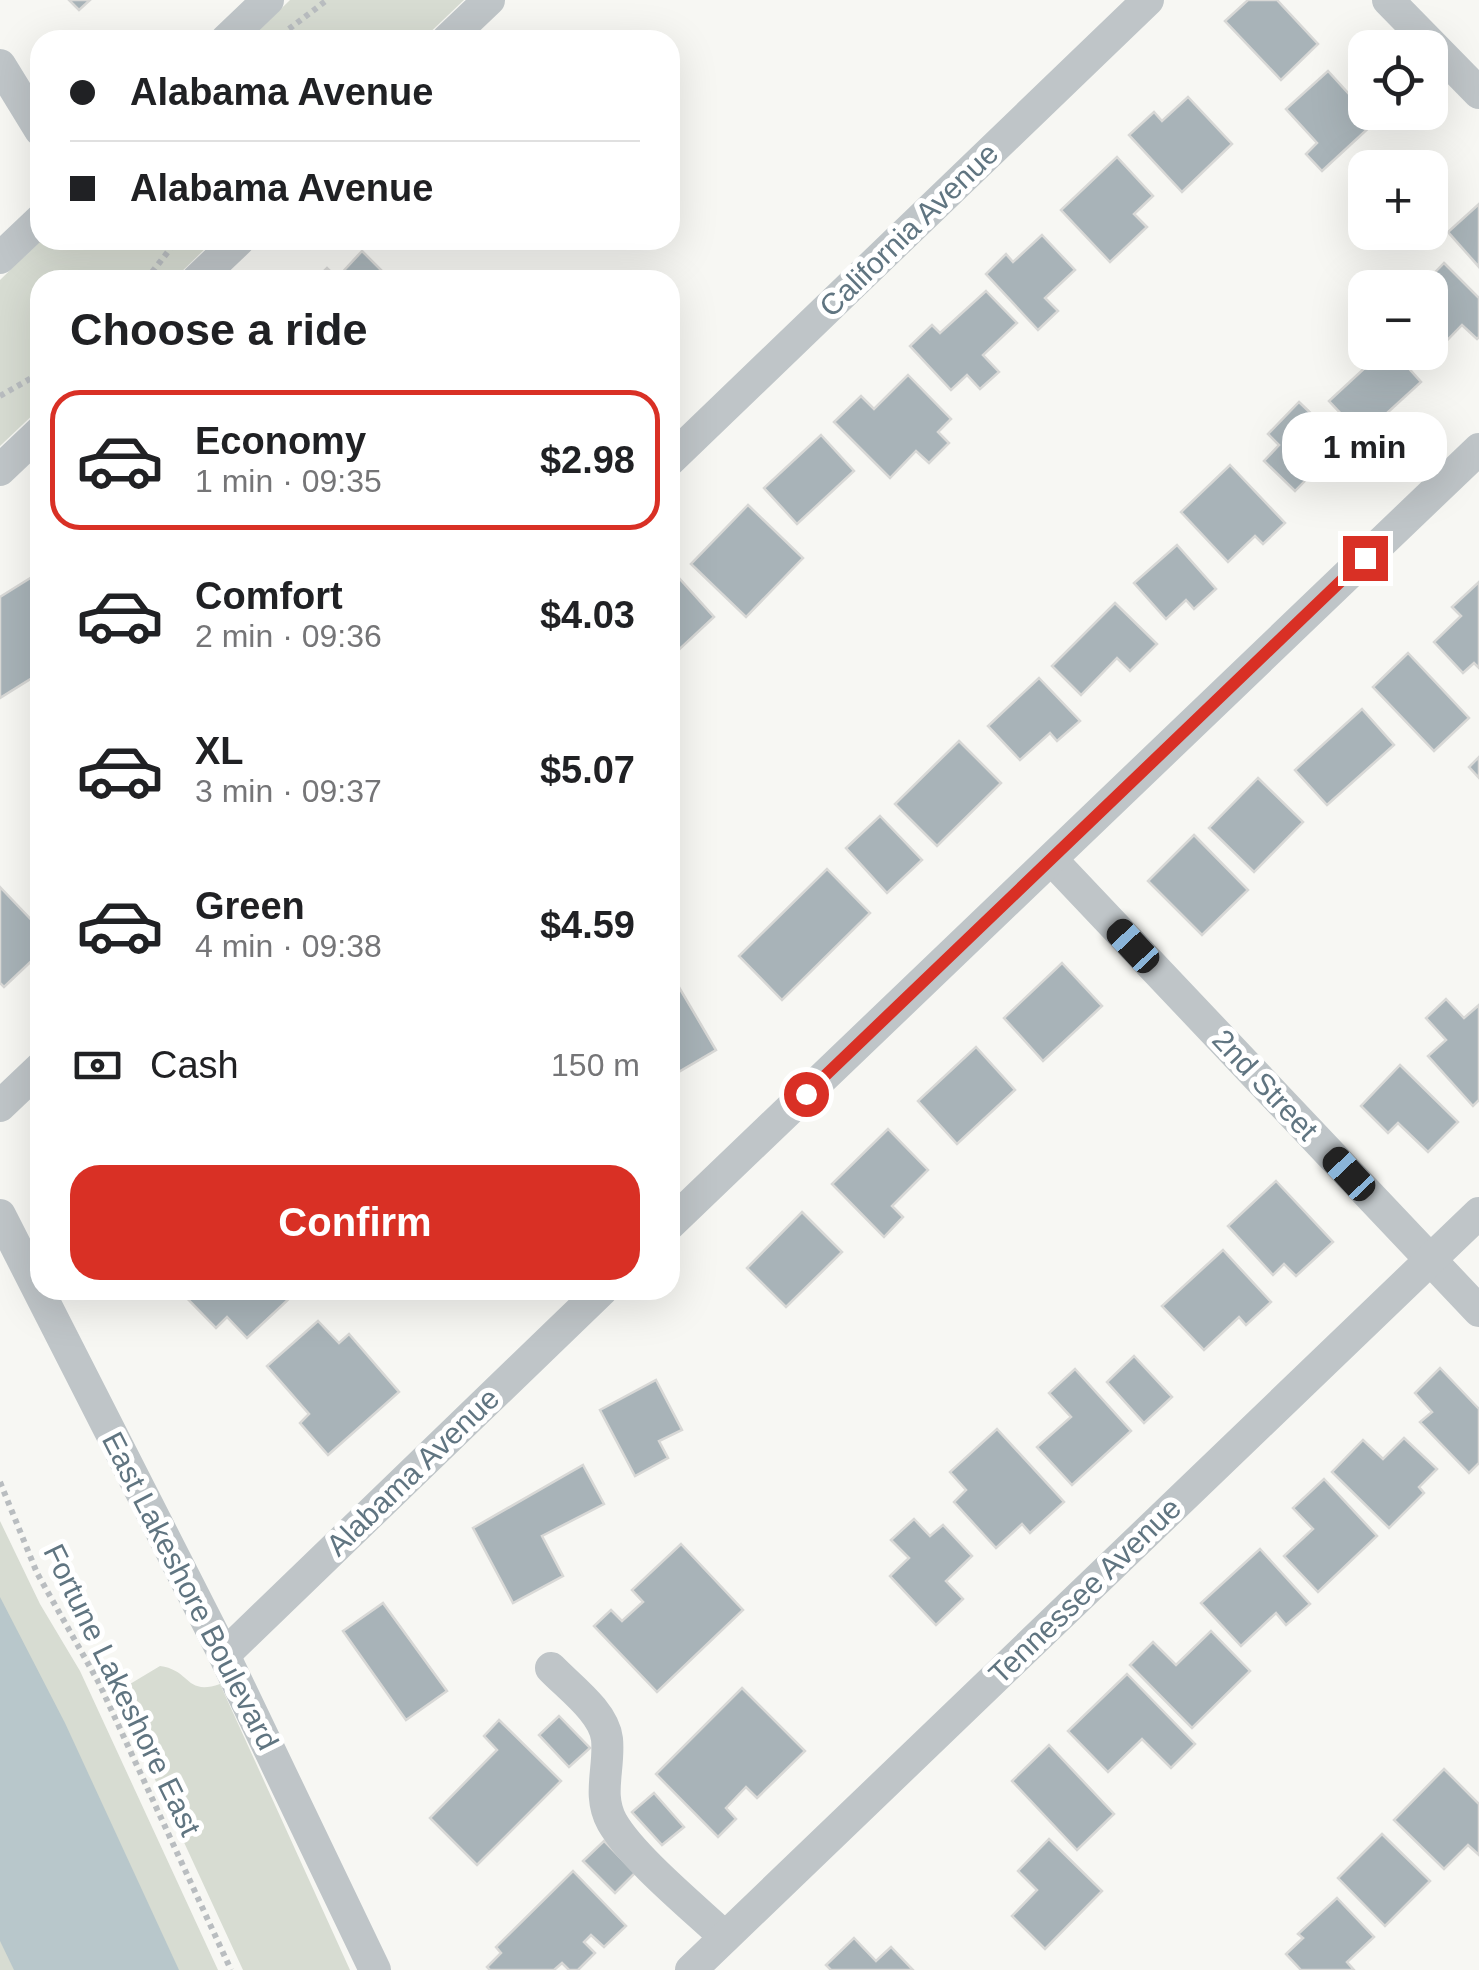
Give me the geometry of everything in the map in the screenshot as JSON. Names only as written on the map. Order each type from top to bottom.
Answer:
[{"type":"street","points":[[236,30],[268,0]]},
{"type":"street","points":[[458,30],[489,0]]},
{"type":"street","name":"California Avenue","points":[[680,450],[1148,0]]},
{"type":"street","points":[[1388,0],[1479,93]]},
{"type":"street","points":[[0,65],[30,114]]},
{"type":"street","points":[[0,258],[30,230]]},
{"type":"street","points":[[208,270],[228,250]]},
{"type":"street","points":[[0,470],[30,442]]},
{"type":"street","points":[[680,1214],[1479,449]]},
{"type":"street","name":"2nd Street","points":[[1052,860],[1479,1311]]},
{"type":"street","points":[[0,1106],[30,1078]]},
{"type":"street","name":"Tennessee Avenue","points":[[691,1970],[1479,1212]]},
{"type":"street","name":"East Lakeshore Boulevard","points":[[0,1214],[30,1273]]},
{"type":"street","name":"East Lakeshore Boulevard","points":[[44,1300],[224,1655],[375,1970]]},
{"type":"street","name":"Alabama Avenue","points":[[224,1655],[592,1300]]},
{"type":"street","points":[[551,1668],[596,1714],[607,1736],[603,1796],[612,1822],[650,1865],[725,1937]]},
{"type":"path","points":[[289,30],[328,0]]},
{"type":"path","points":[[0,396],[30,380]]},
{"type":"path","name":"Fortune Lakeshore East","points":[[0,1482],[36,1574],[100,1684],[231,1970]]},
{"type":"shaded area","points":[[290,0],[464,0],[432,30],[259,30]]},
{"type":"shaded area","points":[[31,250],[204,250],[183,270],[30,270],[30,418],[0,446],[0,280]]},
{"type":"shaded area","points":[[0,1521],[40,1604],[80,1671],[218,1970],[0,1970]]},
{"type":"shaded area","points":[[0,1597],[65,1723],[179,1970],[14,1970],[0,1941]]},
{"type":"shaded area","points":[[160,1666],[178,1672],[200,1687],[220,1684],[350,1970],[243,1970],[115,1693]]},
{"type":"building","points":[[69,0],[90,0],[79,10]]},
{"type":"building","points":[[1248,0],[1277,0],[1318,44],[1281,80],[1225,21]]},
{"type":"building","points":[[1328,71],[1348,93],[1348,130],[1366,130],[1322,171],[1306,154],[1317,143],[1286,109]]},
{"type":"building","points":[[1188,97],[1232,144],[1182,192],[1129,135],[1154,112],[1162,121]]},
{"type":"building","points":[[1117,157],[1153,196],[1134,214],[1147,227],[1110,262],[1061,210]]},
{"type":"building","points":[[1479,204],[1479,267],[1448,232]]},
{"type":"building","points":[[1042,235],[1075,270],[1045,298],[1058,311],[1038,330],[986,274],[1006,254],[1013,262]]},
{"type":"building","points":[[362,251],[381,270],[344,270]]},
{"type":"building","points":[[1444,263],[1479,298],[1477,339],[1462,325],[1448,339],[1448,270],[1437,270]]},
{"type":"building","points":[[986,291],[1017,323],[983,355],[999,372],[980,389],[967,375],[951,390],[910,346],[932,325],[940,333]]},
{"type":"building","points":[[1363,370],[1410,370],[1421,382],[1362,436],[1329,401]]},
{"type":"building","points":[[908,375],[951,419],[938,432],[949,443],[929,463],[916,451],[890,478],[834,422],[861,396],[874,409]]},
{"type":"building","points":[[1299,402],[1342,443],[1295,491],[1264,461],[1279,445],[1268,434]]},
{"type":"building","points":[[821,435],[854,471],[797,524],[764,488]]},
{"type":"building","points":[[1230,465],[1285,523],[1263,544],[1255,536],[1228,562],[1181,512]]},
{"type":"building","points":[[748,505],[803,558],[746,617],[691,564]]},
{"type":"building","points":[[1177,545],[1216,589],[1194,609],[1186,600],[1166,619],[1134,583]]},
{"type":"building","points":[[30,578],[30,679],[0,698],[0,597]]},
{"type":"building","points":[[680,579],[714,617],[680,649]]},
{"type":"building","points":[[1479,582],[1479,668],[1474,663],[1463,673],[1434,642],[1461,616],[1452,607]]},
{"type":"building","points":[[1115,603],[1157,644],[1130,671],[1117,658],[1081,695],[1052,666]]},
{"type":"building","points":[[1408,653],[1469,718],[1434,751],[1373,687]]},
{"type":"building","points":[[1039,678],[1080,721],[1057,741],[1050,733],[1020,760],[988,726]]},
{"type":"building","points":[[1362,709],[1394,745],[1327,805],[1295,770]]},
{"type":"building","points":[[959,741],[1001,783],[937,846],[895,804]]},
{"type":"building","points":[[1479,757],[1479,778],[1469,767]]},
{"type":"building","points":[[1258,778],[1303,822],[1254,872],[1209,828]]},
{"type":"building","points":[[880,816],[922,860],[887,893],[846,848]]},
{"type":"building","points":[[1194,835],[1248,890],[1202,935],[1148,881]]},
{"type":"building","points":[[827,869],[870,913],[782,1000],[739,956]]},
{"type":"building","points":[[0,887],[30,918],[30,962],[4,987],[0,983]]},
{"type":"building","points":[[1062,963],[1102,1006],[1043,1061],[1004,1018]]},
{"type":"building","points":[[680,989],[716,1050],[680,1071]]},
{"type":"building","points":[[1446,999],[1464,1018],[1479,1005],[1479,1100],[1473,1106],[1428,1056],[1446,1040],[1426,1018]]},
{"type":"building","points":[[976,1047],[1015,1090],[957,1144],[918,1101]]},
{"type":"building","points":[[1400,1065],[1458,1122],[1428,1152],[1398,1123],[1388,1133],[1361,1106]]},
{"type":"building","points":[[888,1129],[928,1170],[892,1206],[903,1217],[884,1237],[832,1184]]},
{"type":"building","points":[[1276,1181],[1333,1242],[1296,1276],[1284,1264],[1273,1275],[1228,1226]]},
{"type":"building","points":[[802,1212],[842,1252],[786,1307],[747,1268]]},
{"type":"building","points":[[1223,1250],[1271,1302],[1246,1325],[1239,1317],[1204,1350],[1162,1306]]},
{"type":"building","points":[[189,1300],[288,1300],[247,1338],[227,1317],[216,1328]]},
{"type":"building","points":[[318,1321],[339,1343],[349,1334],[399,1392],[328,1455],[300,1423],[309,1414],[267,1366]]},
{"type":"building","points":[[1134,1356],[1172,1397],[1144,1423],[1107,1382]]},
{"type":"building","points":[[1440,1368],[1479,1409],[1479,1463],[1469,1473],[1420,1422],[1432,1412],[1415,1393]]},
{"type":"building","points":[[1075,1369],[1131,1431],[1072,1485],[1037,1447],[1071,1417],[1049,1393]]},
{"type":"building","points":[[656,1380],[682,1430],[659,1441],[668,1458],[635,1476],[600,1410]]},
{"type":"building","points":[[997,1429],[1064,1502],[1030,1533],[1022,1524],[996,1548],[954,1502],[966,1490],[950,1472]]},
{"type":"building","points":[[1404,1438],[1437,1469],[1419,1487],[1424,1493],[1389,1528],[1332,1472],[1363,1440],[1383,1459]]},
{"type":"building","points":[[583,1465],[604,1504],[542,1536],[563,1576],[513,1603],[473,1528]]},
{"type":"building","points":[[1324,1479],[1377,1536],[1318,1592],[1284,1556],[1313,1529],[1293,1508]]},
{"type":"building","points":[[914,1519],[930,1536],[943,1525],[972,1556],[946,1581],[963,1599],[936,1625],[890,1576],[909,1558],[891,1540]]},
{"type":"building","points":[[681,1544],[743,1610],[657,1692],[594,1626],[611,1610],[622,1621],[643,1602],[632,1590]]},
{"type":"building","points":[[1260,1549],[1310,1604],[1286,1625],[1276,1613],[1241,1646],[1201,1603]]},
{"type":"building","points":[[383,1603],[447,1691],[406,1720],[343,1631]]},
{"type":"building","points":[[1211,1631],[1250,1671],[1192,1728],[1130,1665],[1153,1642],[1176,1665]]},
{"type":"building","points":[[1127,1674],[1195,1744],[1171,1768],[1142,1739],[1108,1772],[1068,1731]]},
{"type":"building","points":[[742,1688],[805,1751],[757,1798],[746,1787],[726,1808],[736,1819],[718,1837],[656,1774]]},
{"type":"building","points":[[559,1716],[590,1748],[569,1767],[539,1735]]},
{"type":"building","points":[[499,1720],[561,1781],[477,1865],[430,1818],[497,1750],[484,1736]]},
{"type":"building","points":[[1049,1745],[1114,1814],[1077,1850],[1012,1781]]},
{"type":"building","points":[[1444,1769],[1479,1804],[1479,1855],[1468,1845],[1444,1869],[1394,1820]]},
{"type":"building","points":[[654,1793],[684,1827],[662,1845],[632,1812]]},
{"type":"building","points":[[1382,1834],[1430,1881],[1385,1926],[1338,1878]]},
{"type":"building","points":[[1049,1839],[1102,1891],[1045,1949],[1012,1916],[1037,1890],[1018,1871]]},
{"type":"building","points":[[604,1841],[635,1873],[615,1893],[583,1861]]},
{"type":"building","points":[[573,1871],[626,1926],[604,1947],[591,1935],[584,1942],[595,1953],[578,1970],[569,1970],[562,1963],[554,1970],[490,1970],[487,1967],[501,1953],[496,1947]]},
{"type":"building","points":[[1337,1898],[1374,1937],[1347,1962],[1354,1970],[1301,1970],[1286,1954],[1303,1938],[1298,1934]]},
{"type":"building","points":[[854,1938],[876,1961],[891,1947],[913,1970],[831,1970],[826,1965]]},
{"type":"route","points":[[806,1094],[1365,558]]}]
